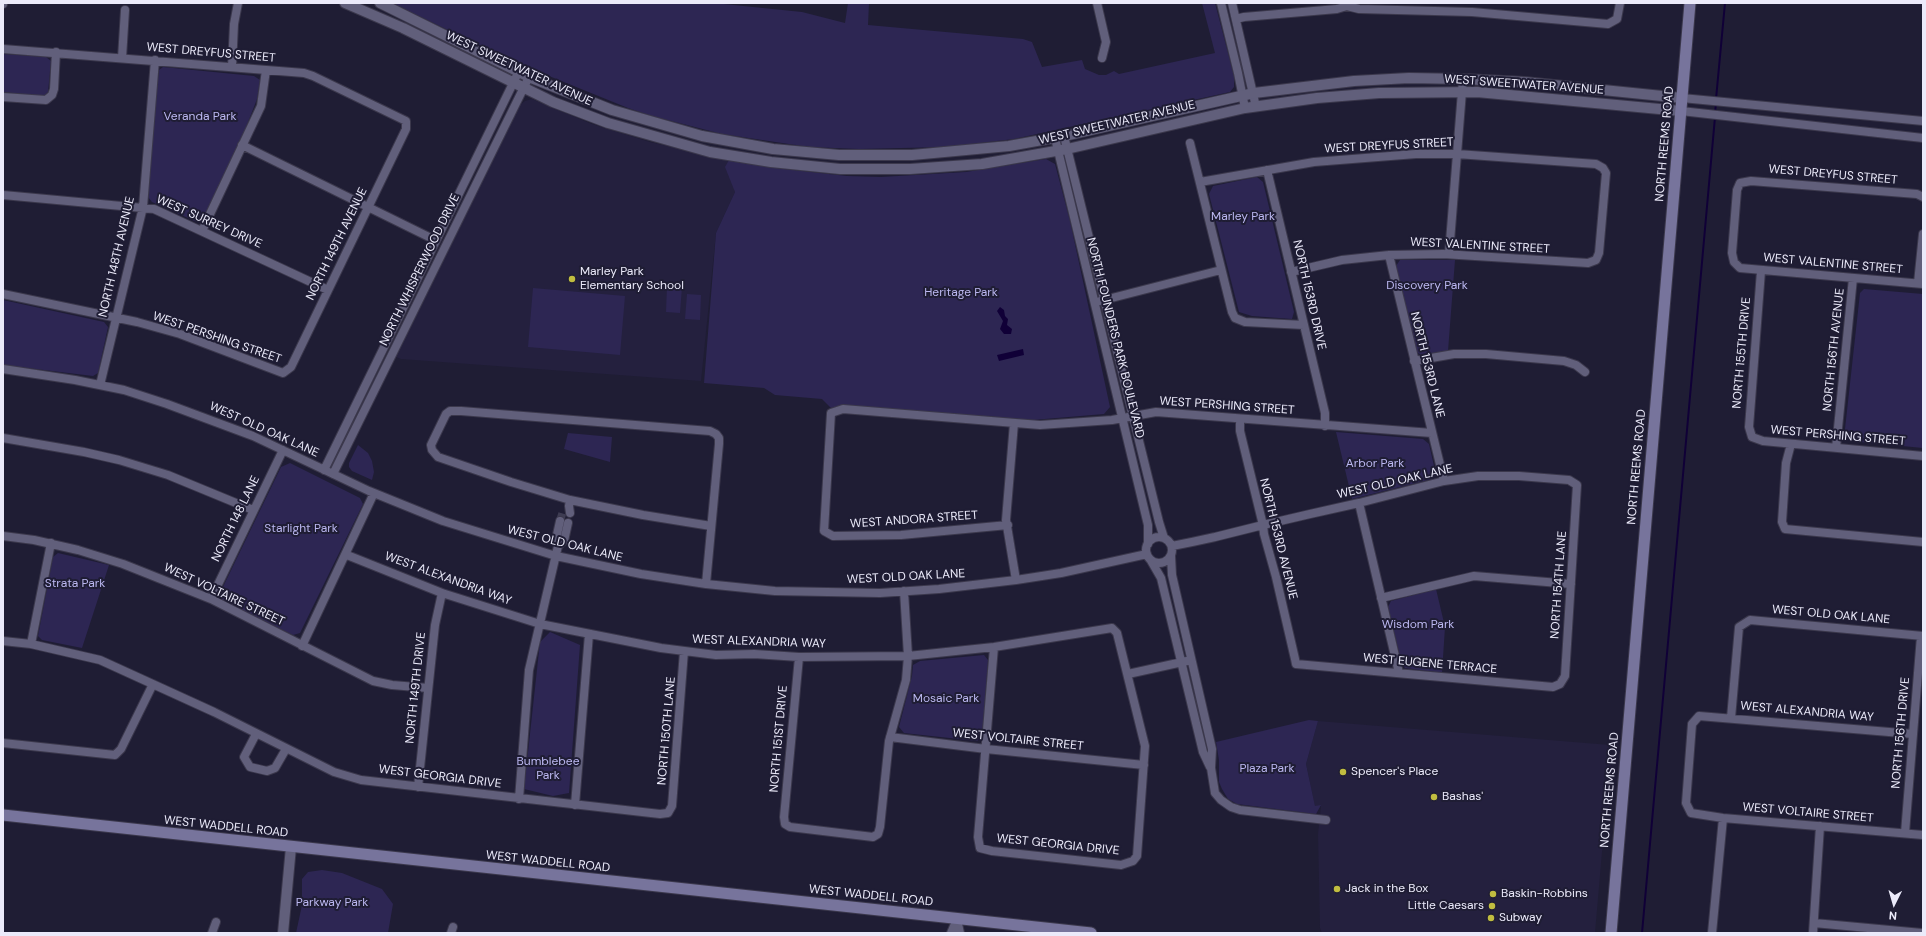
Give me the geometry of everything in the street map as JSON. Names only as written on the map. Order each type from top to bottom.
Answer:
[{"type":"main road","name":"NORTH REEMS ROAD","points":[[1611,933],[1690,3]]},
{"type":"main road","name":"WEST WADDELL ROAD","points":[[3,815],[1091,933]]},
{"type":"street","points":[[232,67],[234,24],[238,3]]},
{"type":"street","name":"WEST SWEETWATER AVENUE","points":[[345,3],[403,28],[523,88],[567,108],[630,130],[710,152],[771,162],[840,169],[910,169],[982,164],[1063,150],[1245,108],[1347,96],[1462,91],[1715,114],[1923,138]]},
{"type":"street","name":"WEST SWEETWATER AVENUE","points":[[380,3],[529,77],[593,103],[658,124],[702,136],[773,149],[839,155],[912,155],[991,149],[1060,137],[1254,93],[1354,81],[1409,78],[1524,82],[1923,121]]},
{"type":"street","points":[[1097,3],[1106,42],[1102,58]]},
{"type":"street","points":[[1221,3],[1245,108]]},
{"type":"street","points":[[1232,3],[1256,107]]},
{"type":"street","points":[[1236,19],[1337,9],[1347,5],[1358,9],[1472,12],[1608,24],[1613,22],[1619,14],[1620,3]]},
{"type":"street","points":[[122,58],[125,10]]},
{"type":"street","name":"WEST DREYFUS STREET","points":[[3,49],[155,60],[266,70],[313,76],[406,121]]},
{"type":"street","points":[[3,97],[46,100],[52,95],[54,89],[56,52]]},
{"type":"street","name":"NORTH 148TH AVENUE","points":[[100,385],[143,207],[155,60]]},
{"type":"street","points":[[202,231],[261,106],[266,70]]},
{"type":"street","name":"NORTH WHISPERWOOD DRIVE","points":[[324,470],[435,240],[519,71]]},
{"type":"street","name":"NORTH WHISPERWOOD DRIVE","points":[[334,474],[529,77]]},
{"type":"street","points":[[1449,254],[1463,79]]},
{"type":"street","name":"NORTH 149TH AVENUE","points":[[283,373],[291,367],[369,207],[400,138],[406,129],[406,121]]},
{"type":"street","name":"NORTH FOUNDERS PARK BOULEVARD","points":[[1060,137],[1094,303],[1123,418],[1148,530],[1148,544]]},
{"type":"street","points":[[1190,143],[1221,270],[1235,318],[1245,322],[1304,325]]},
{"type":"street","points":[[242,145],[435,240]]},
{"type":"street","name":"NORTH FOUNDERS PARK BOULEVARD","points":[[1063,150],[1105,300],[1164,538]]},
{"type":"street","name":"WEST DREYFUS STREET","points":[[1200,182],[1314,162],[1369,156],[1457,154],[1596,164],[1603,168],[1606,174],[1599,253],[1596,260]]},
{"type":"street","name":"NORTH 153RD DRIVE","points":[[1267,170],[1325,413],[1325,426]]},
{"type":"street","name":"WEST DREYFUS STREET","points":[[1740,268],[1734,262],[1732,253],[1737,190],[1740,183],[1751,181],[1917,194],[1923,197]]},
{"type":"street","name":"WEST SURREY DRIVE","points":[[3,195],[154,209],[328,290]]},
{"type":"street","points":[[1920,283],[1923,234]]},
{"type":"street","name":"WEST VALENTINE STREET","points":[[1291,272],[1342,260],[1388,255],[1449,254],[1588,263],[1596,260]]},
{"type":"street","name":"NORTH 153RD LANE","points":[[1388,255],[1444,481]]},
{"type":"street","name":"WEST VALENTINE STREET","points":[[1740,268],[1761,271],[1920,283]]},
{"type":"street","points":[[1094,303],[1221,270]]},
{"type":"street","name":"NORTH 155TH DRIVE","points":[[1752,437],[1749,427],[1761,271]]},
{"type":"street","name":"NORTH 156TH AVENUE","points":[[1836,448],[1853,278]]},
{"type":"street","name":"WEST PERSHING STREET","points":[[3,294],[116,318],[180,334],[283,373]]},
{"type":"street","points":[[1414,361],[1454,354],[1486,354],[1564,361],[1576,365],[1584,372]]},
{"type":"street","name":"WEST OLD OAK LANE","points":[[3,369],[40,374],[124,390],[189,411],[240,430],[374,493],[463,528],[556,556],[641,574],[706,584],[775,591],[880,593],[1016,580],[1149,557]]},
{"type":"street","name":"WEST PERSHING STREET","points":[[824,531],[831,413],[843,408],[1014,423],[1056,424],[1112,420],[1156,412],[1432,433]]},
{"type":"street","points":[[706,584],[719,444],[719,438],[716,434],[710,431],[492,413],[450,411],[446,414],[431,445],[432,450],[438,457],[511,482],[568,508],[657,517],[711,526]]},
{"type":"street","name":"NORTH 153RD AVENUE","points":[[1240,419],[1240,431],[1296,664]]},
{"type":"street","points":[[1014,423],[1006,520],[1016,580]]},
{"type":"street","name":"WEST PERSHING STREET","points":[[1752,437],[1763,441],[1923,456]]},
{"type":"street","points":[[3,438],[84,452],[168,474],[253,510]]},
{"type":"street","points":[[1791,444],[1786,464],[1782,522],[1785,530],[1923,542]]},
{"type":"street","name":"NORTH 148 LANE","points":[[211,599],[283,450]]},
{"type":"street","name":"WEST OLD OAK LANE","points":[[1172,546],[1359,503],[1444,481],[1478,476],[1519,476],[1569,480],[1577,485]]},
{"type":"street","name":"NORTH 154TH LANE","points":[[1560,684],[1565,676],[1577,485]]},
{"type":"street","points":[[302,646],[347,555],[374,493]]},
{"type":"street","points":[[1359,503],[1399,672]]},
{"type":"street","points":[[519,799],[529,670],[558,546],[564,541],[564,524]]},
{"type":"street","name":"WEST ANDORA STREET","points":[[824,531],[833,536],[901,535],[1008,525]]},
{"type":"street","name":"WEST VOLTAIRE STREET","points":[[3,536],[51,543],[123,564],[211,599],[373,681],[392,685],[428,688]]},
{"type":"street","points":[[1211,768],[1203,752],[1161,578],[1149,557],[1148,544],[1157,537],[1164,538],[1172,546],[1172,575],[1212,749],[1211,768],[1215,793],[1231,807],[1240,810],[1326,820]]},
{"type":"street","points":[[31,644],[51,543]]},
{"type":"street","name":"WEST ALEXANDRIA WAY","points":[[347,555],[442,593],[539,624],[684,651],[716,655],[754,654],[799,657],[908,656],[994,647],[1112,628],[1117,633],[1128,674]]},
{"type":"street","points":[[1149,557],[1162,563],[1171,556]]},
{"type":"street","points":[[1381,598],[1474,576],[1571,584]]},
{"type":"street","points":[[890,737],[906,680],[908,656],[904,591]]},
{"type":"street","name":"NORTH 149TH DRIVE","points":[[418,787],[435,625],[442,593]]},
{"type":"street","name":"WEST OLD OAK LANE","points":[[1731,718],[1739,627],[1750,620],[1922,636]]},
{"type":"street","points":[[575,805],[589,634]]},
{"type":"street","name":"NORTH 156TH DRIVE","points":[[1905,833],[1922,636]]},
{"type":"street","name":"WEST GEORGIA DRIVE","points":[[3,641],[31,644],[100,660],[153,684],[334,772],[361,780],[660,814],[668,812]]},
{"type":"street","points":[[986,749],[994,647]]},
{"type":"street","name":"NORTH 150TH LANE","points":[[668,812],[672,806],[684,651]]},
{"type":"street","name":"NORTH 151ST DRIVE","points":[[799,657],[784,817],[785,824],[790,828],[873,837],[878,834],[890,737]]},
{"type":"street","points":[[1144,765],[1145,746],[1128,674],[1191,660]]},
{"type":"street","name":"WEST EUGENE TERRACE","points":[[1296,664],[1399,672],[1553,687],[1560,684]]},
{"type":"street","points":[[3,743],[115,755],[121,749],[153,684]]},
{"type":"street","name":"WEST ALEXANDRIA WAY","points":[[1691,813],[1686,804],[1692,724],[1699,716],[1913,734]]},
{"type":"street","points":[[256,734],[244,757],[250,768],[267,770],[276,768],[286,749]]},
{"type":"street","name":"WEST VOLTAIRE STREET","points":[[890,737],[986,749],[1144,765]]},
{"type":"street","name":"WEST GEORGIA DRIVE","points":[[986,749],[978,837],[980,848],[992,851],[1122,865],[1133,861],[1137,856],[1144,765]]},
{"type":"street","name":"WEST VOLTAIRE STREET","points":[[1691,813],[1722,818],[1923,835]]},
{"type":"street","points":[[1712,933],[1722,818]]},
{"type":"street","points":[[1813,933],[1820,826]]},
{"type":"street","points":[[283,933],[291,847]]},
{"type":"street","points":[[951,933],[958,919]]},
{"type":"street","points":[[958,919],[960,933]]},
{"type":"street","points":[[212,933],[216,922]]},
{"type":"street","points":[[1814,923],[1922,933]]},
{"type":"shaded area","name":"Marley Park Elementary School","points":[[532,99],[592,124],[650,142],[729,160],[735,192],[716,233],[701,381],[401,359],[394,356],[520,105],[525,101]]},
{"type":"shaded area","points":[[1000,307],[1004,310],[1005,316],[1008,319],[1007,325],[1012,329],[1011,334],[1004,334],[1000,329],[1003,321],[997,311]]},
{"type":"shaded area","points":[[1023,349],[1024,355],[999,361],[997,355]]},
{"type":"shaded area","points":[[1318,721],[1610,745],[1612,784],[1602,852],[1595,933],[1322,933],[1320,928],[1318,834],[1321,806],[1315,807],[1306,764]]},
{"type":"green space","points":[[392,3],[714,3],[802,12],[845,23],[848,3],[869,3],[868,25],[1023,39],[1032,42],[1042,67],[1082,60],[1085,69],[1099,75],[1106,75],[1114,71],[1119,74],[1215,53],[1202,3],[1215,3],[1234,76],[1234,87],[1230,92],[1014,139],[945,147],[859,149],[809,147],[722,134],[652,116],[628,108],[512,61]]},
{"type":"green space","points":[[3,54],[46,57],[51,61],[48,92],[44,96],[3,92]]},
{"type":"green space","name":"Veranda Park","points":[[163,67],[254,76],[260,80],[257,99],[245,130],[203,219],[197,222],[152,202],[148,197],[155,101],[159,70]]},
{"type":"green space","name":"Heritage Park","points":[[1046,159],[1055,164],[1070,221],[1110,407],[1104,414],[1033,420],[843,405],[831,408],[822,399],[775,395],[764,388],[704,383],[716,233],[735,192],[725,167],[729,160],[784,169],[847,176],[881,177],[966,172]]},
{"type":"green space","name":"Marley Park","points":[[1257,177],[1263,182],[1294,312],[1292,319],[1252,316],[1239,312],[1209,194],[1213,186]]},
{"type":"green space","name":"Discovery Park","points":[[1400,260],[1455,260],[1448,351],[1422,355],[1416,352],[1396,266]]},
{"type":"green space","points":[[667,286],[682,287],[680,313],[666,312]]},
{"type":"green space","points":[[533,288],[625,296],[620,355],[528,347]]},
{"type":"green space","points":[[1864,289],[1923,294],[1923,448],[1850,441],[1844,438],[1860,293]]},
{"type":"green space","points":[[687,294],[701,295],[700,320],[685,319]]},
{"type":"green space","points":[[3,300],[104,322],[108,327],[98,373],[93,376],[3,365]]},
{"type":"green space","name":"Arbor Park","points":[[1336,432],[1423,439],[1429,444],[1436,475],[1432,479],[1352,499]]},
{"type":"green space","points":[[568,433],[612,437],[610,462],[564,449]]},
{"type":"green space","points":[[358,445],[368,453],[372,461],[374,472],[372,480],[352,471],[349,467],[349,463]]},
{"type":"green space","name":"Starlight Park","points":[[290,463],[360,498],[363,504],[300,633],[293,635],[222,600],[220,593],[281,467]]},
{"type":"green space","name":"Strata Park","points":[[58,553],[109,565],[82,648],[42,640],[38,636],[53,557]]},
{"type":"green space","name":"Wisdom Park","points":[[1436,589],[1445,627],[1442,673],[1405,668],[1402,664],[1388,607],[1391,601]]},
{"type":"green space","name":"Bumblebee Park","points":[[550,632],[580,645],[569,793],[553,796],[524,789],[540,642]]},
{"type":"green space","name":"Mosaic Park","points":[[984,655],[988,660],[982,736],[977,741],[904,733],[899,727],[912,676],[913,665],[920,661]]},
{"type":"green space","name":"Plaza Park","points":[[1309,720],[1318,721],[1306,764],[1315,806],[1321,805],[1316,814],[1237,804],[1228,799],[1219,782],[1219,760],[1216,742]]},
{"type":"green space","name":"Parkway Park","points":[[322,870],[342,873],[382,889],[393,904],[388,933],[296,933],[302,905],[302,879],[308,872]]},
{"type":"waterway","points":[[1716,99],[1725,3]]},
{"type":"waterway","points":[[1715,113],[1716,103]]},
{"type":"waterway","points":[[1642,933],[1715,117]]},
{"type":"tunnel","points":[[560,521],[563,511]]},
{"type":"place","name":"Marley Park Elementary School","points":[[572,279]]},
{"type":"place","name":"Spencer's Place","points":[[1343,772]]},
{"type":"place","name":"Bashas'","points":[[1434,797]]},
{"type":"place","name":"Jack in the Box","points":[[1337,889]]},
{"type":"place","name":"Baskin-Robbins","points":[[1493,894]]},
{"type":"place","name":"Little Caesars","points":[[1492,906]]},
{"type":"place","name":"Subway","points":[[1491,918]]}]
